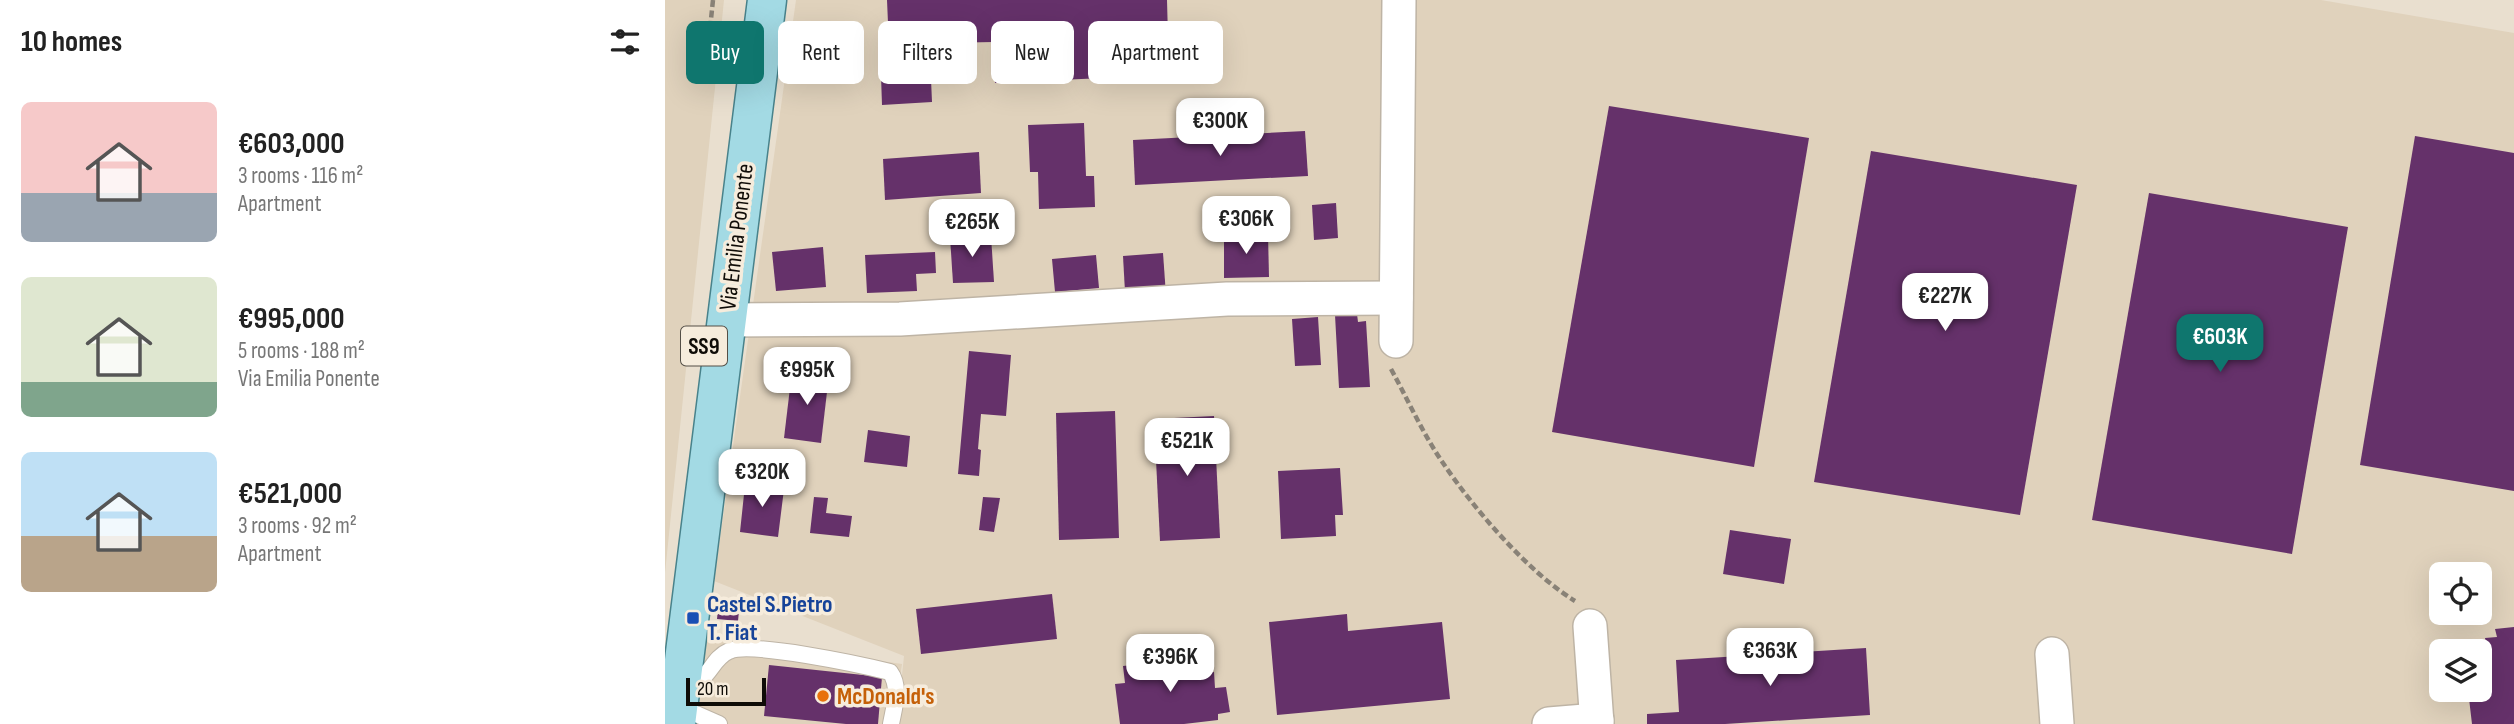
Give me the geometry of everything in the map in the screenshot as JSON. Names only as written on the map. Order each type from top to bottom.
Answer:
[{"type":"main road","name":"Via Emilia Ponente","points":[[675,702],[715,240],[739,0]]},
{"type":"main road","name":"Via Emilia Ponente","points":[[675,702],[767,0]]},
{"type":"street","points":[[1392,351],[1396,298],[1399,0]]},
{"type":"street","points":[[726,320],[900,319],[1227,299],[1396,298]]},
{"type":"street","points":[[1549,724],[1597,722],[1588,615]]},
{"type":"street","points":[[2052,654],[2057,724]]},
{"type":"lane","points":[[719,724],[675,702],[704,678],[725,653],[739,648],[763,648],[890,672],[895,680],[896,696],[891,724]]},
{"type":"path","points":[[711,21],[713,0]]},
{"type":"path","points":[[1392,351],[1443,463],[1484,515],[1552,585],[1588,615]]},
{"type":"shaded area","points":[[665,0],[724,0],[722,21],[686,21],[686,84],[715,84],[665,573]]},
{"type":"shaded area","points":[[796,0],[2321,0],[2514,33],[2514,724],[897,724],[904,656],[714,581],[784,84],[864,84],[864,21],[793,21]]},
{"type":"shaded area","points":[[700,635],[902,664],[893,724],[694,724]]},
{"type":"building","points":[[887,0],[1167,0],[1168,21],[1088,21],[1088,79],[1074,79],[1074,21],[991,21],[991,42],[977,42],[977,21],[888,21]]},
{"type":"building","points":[[881,84],[931,84],[932,102],[882,105]]},
{"type":"building","points":[[1609,106],[1809,138],[1754,467],[1552,432]]},
{"type":"building","points":[[1084,123],[1086,176],[1094,176],[1095,207],[1039,209],[1038,172],[1030,172],[1028,125]]},
{"type":"building","points":[[1305,131],[1308,176],[1135,185],[1133,140]]},
{"type":"building","points":[[2415,136],[2514,153],[2514,491],[2360,465]]},
{"type":"building","points":[[1871,151],[2077,185],[2020,515],[1814,482]]},
{"type":"building","points":[[979,152],[981,193],[885,200],[883,159]]},
{"type":"building","points":[[2149,193],[2348,227],[2292,554],[2092,520]]},
{"type":"building","points":[[1336,203],[1338,238],[1314,240],[1312,205]]},
{"type":"building","points":[[1268,234],[1269,277],[1224,278],[1224,235]]},
{"type":"building","points":[[991,236],[994,282],[953,283],[950,237]]},
{"type":"building","points":[[823,247],[826,287],[776,291],[772,252]]},
{"type":"building","points":[[935,252],[936,273],[916,274],[917,291],[867,293],[865,255]]},
{"type":"building","points":[[1163,253],[1166,295],[1125,292],[1123,256]]},
{"type":"building","points":[[1096,255],[1099,288],[1055,292],[1052,259]]},
{"type":"building","points":[[1357,314],[1358,322],[1366,321],[1370,387],[1339,388],[1335,315]]},
{"type":"building","points":[[1318,317],[1321,365],[1295,366],[1292,319]]},
{"type":"building","points":[[969,351],[1011,355],[1006,416],[981,414],[979,476],[958,474]]},
{"type":"building","points":[[792,371],[829,375],[821,443],[784,438]]},
{"type":"building","points":[[1115,411],[1119,538],[1059,540],[1056,413]]},
{"type":"building","points":[[1214,416],[1220,538],[1160,541],[1154,419]]},
{"type":"building","points":[[868,430],[910,436],[907,467],[864,462]]},
{"type":"building","points":[[1340,468],[1343,515],[1335,515],[1336,536],[1281,539],[1278,471]]},
{"type":"building","points":[[756,476],[769,477],[768,487],[784,489],[778,537],[740,532],[745,485],[756,484]]},
{"type":"building","points":[[814,497],[828,498],[826,513],[852,516],[849,537],[810,533]]},
{"type":"building","points":[[983,497],[1000,498],[994,532],[979,530]]},
{"type":"building","points":[[1730,530],[1791,539],[1784,584],[1723,574]]},
{"type":"building","points":[[1052,594],[1057,639],[921,654],[916,609]]},
{"type":"building","points":[[719,598],[740,600],[738,621],[717,619]]},
{"type":"building","points":[[1347,614],[1348,631],[1442,622],[1450,699],[1277,715],[1269,622]]},
{"type":"building","points":[[2514,627],[2514,724],[2472,724],[2469,702],[2492,702],[2492,639],[2485,638],[2497,637],[2495,629]]},
{"type":"building","points":[[1866,648],[1870,715],[1725,724],[1647,724],[1647,714],[1679,712],[1676,660]]},
{"type":"building","points":[[1204,657],[1206,673],[1214,672],[1215,688],[1226,687],[1230,712],[1218,714],[1218,720],[1184,724],[1120,724],[1115,684],[1125,683],[1123,666]]},
{"type":"building","name":"McDonald's","points":[[769,665],[882,677],[878,724],[846,724],[764,716]]},
{"type":"place","name":"Castel S.Pietro T. Fiat","points":[[693,618]]},
{"type":"place","name":"McDonald's","points":[[823,696]]}]
